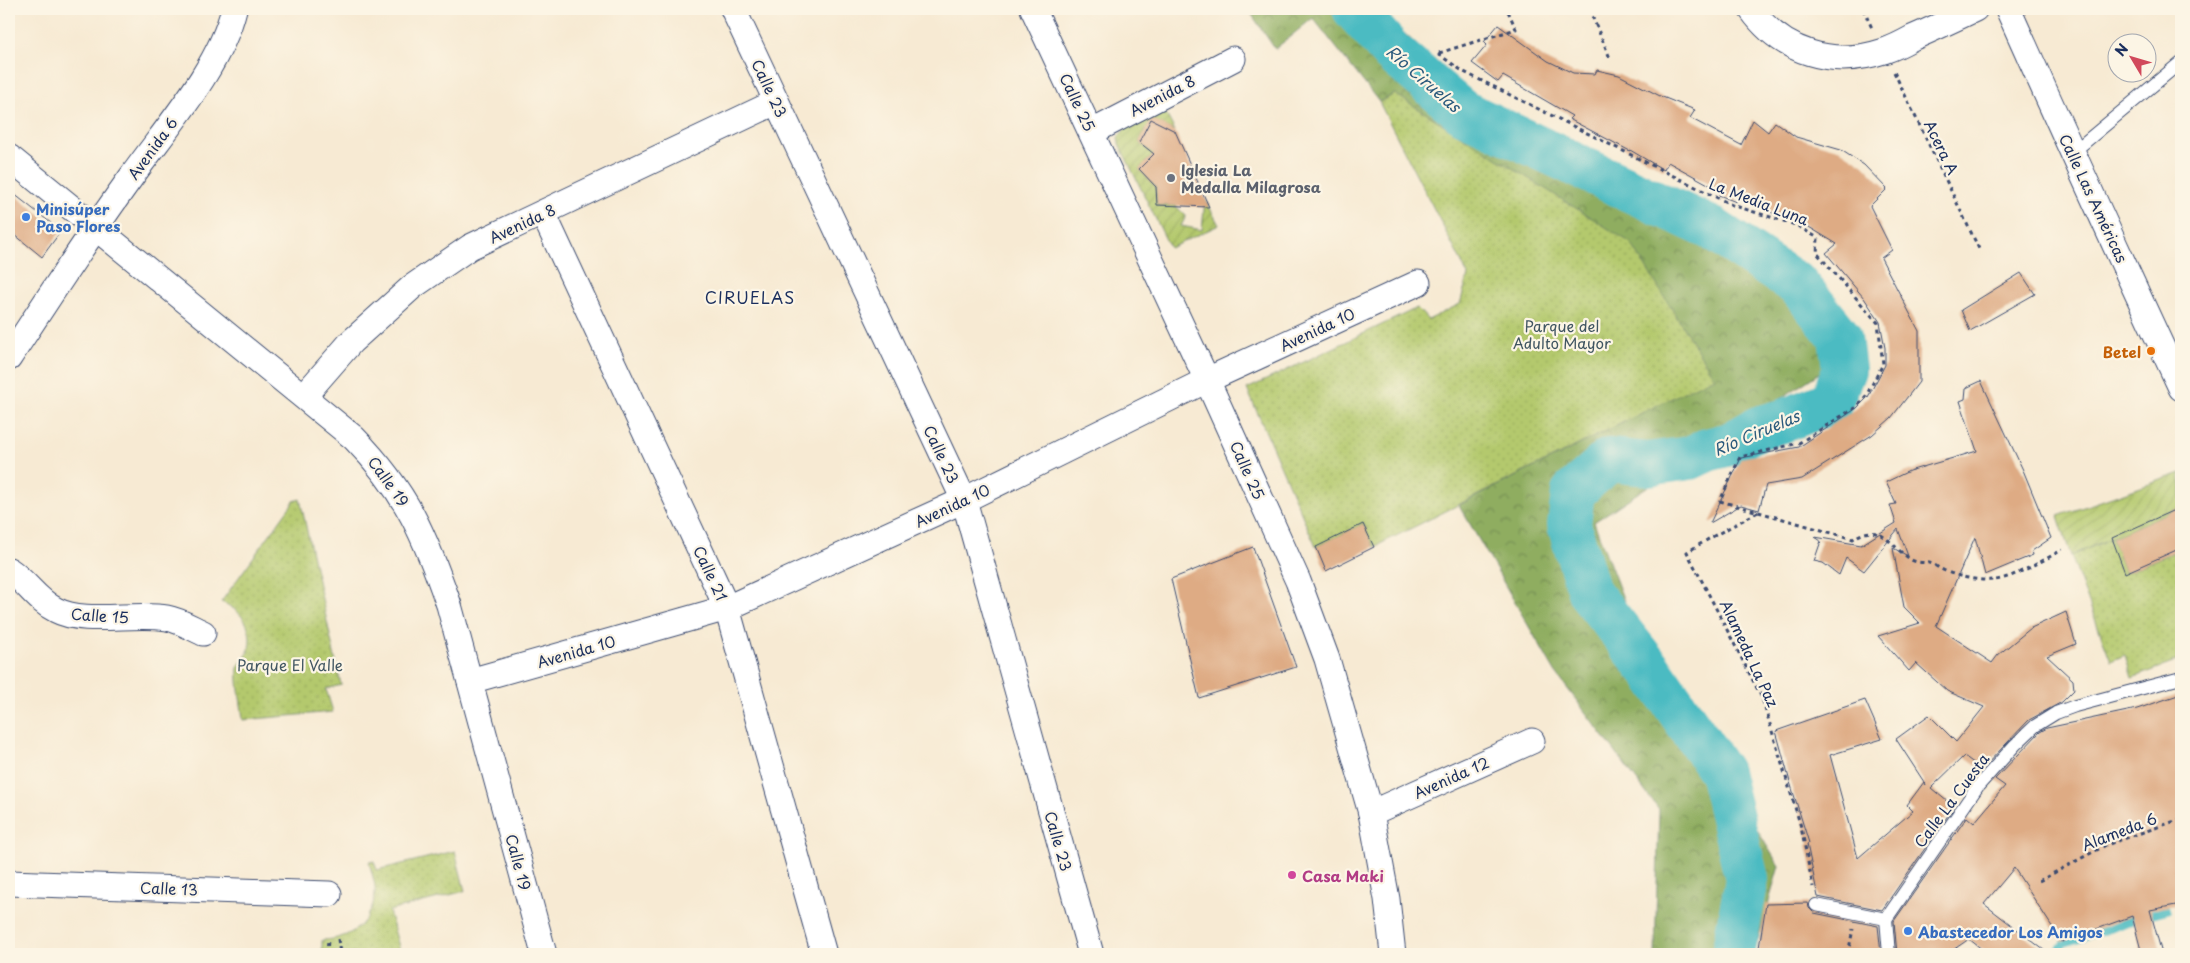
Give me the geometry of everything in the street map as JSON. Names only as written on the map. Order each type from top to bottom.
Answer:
[{"type":"street","name":"Avenida 6","points":[[9,358],[95,227],[198,85],[220,47],[234,9]]},
{"type":"street","name":"Calle 23","points":[[733,9],[964,500],[1091,954]]},
{"type":"street","name":"Calle 25","points":[[1034,9],[1207,380],[1298,581],[1327,659],[1371,813],[1387,899],[1393,954]]},
{"type":"street","points":[[1751,9],[1757,18],[1779,38],[1800,50],[1843,60],[1884,51],[1975,9]]},
{"type":"street","name":"Calle Las Américas","points":[[2008,9],[2072,153],[2180,380]]},
{"type":"street","name":"Avenida 8","points":[[1092,132],[1233,59]]},
{"type":"street","name":"Avenida 8","points":[[304,396],[351,342],[412,287],[470,247],[776,102]]},
{"type":"street","name":"Calle 19","points":[[9,157],[304,396],[372,456],[406,502],[430,551],[449,605],[544,954]]},
{"type":"street","name":"Calle 21","points":[[543,213],[727,608],[824,954]]},
{"type":"street","name":"Avenida 10","points":[[470,681],[727,608],[964,500],[1207,380],[1418,283]]},
{"type":"street","name":"Calle 15","points":[[9,570],[40,600],[57,611],[75,615],[167,618],[203,633]]},
{"type":"street","name":"Avenida 12","points":[[1371,813],[1532,741]]},
{"type":"street","name":"Calle 13","points":[[9,883],[329,894]]},
{"type":"lane","points":[[2072,153],[2181,62]]},
{"type":"lane","name":"Calle La Cuesta","points":[[1886,919],[1978,786],[2035,726],[2056,713],[2075,706],[2181,678]]},
{"type":"lane","points":[[1816,905],[1886,919],[1889,954]]},
{"type":"path","name":"La Media Luna","points":[[1506,9],[1516,29],[1438,54],[1464,72],[1678,180],[1732,205],[1796,225],[1818,238],[1817,253],[1878,323],[1884,364],[1866,396],[1856,407],[1799,443],[1740,457],[1720,501],[1759,512]]},
{"type":"path","points":[[1588,9],[1610,58]]},
{"type":"path","name":"Acera A","points":[[1884,51],[1980,251]]},
{"type":"path","points":[[1759,512],[1853,539],[1863,532],[1870,531],[1892,541],[1912,560],[1928,563],[1955,575],[1975,579],[1997,580],[2032,566],[2062,550]]},
{"type":"path","name":"Alameda La Paz","points":[[1759,512],[1687,552],[1762,698],[1801,827],[1816,905]]},
{"type":"path","name":"Alameda 6","points":[[2039,881],[2106,844],[2181,819]]},
{"type":"path","points":[[1848,954],[1854,923]]},
{"type":"path","points":[[338,939],[340,954]]},
{"type":"path","points":[[327,954],[328,940]]},
{"type":"path","points":[[347,954],[351,951],[385,949],[392,954]]},
{"type":"green space","points":[[1248,9],[1384,9],[1391,21],[1476,100],[1778,253],[1863,344],[1594,522],[1632,622],[1779,866],[1754,954],[1655,954],[1659,810],[1555,672],[1459,505],[1713,377],[1395,94],[1379,102],[1313,18],[1275,49]]},
{"type":"green space","name":"Parque del Adulto Mayor","points":[[1395,94],[1631,243],[1714,377],[1374,547],[1363,524],[1316,547],[1247,389],[1417,308],[1428,320],[1460,304],[1468,275],[1379,102]]},
{"type":"green space","points":[[1165,112],[1175,131],[1151,120],[1139,142],[1154,154],[1139,169],[1156,187],[1157,205],[1176,206],[1186,216],[1181,226],[1202,230],[1205,199],[1219,225],[1170,248],[1119,144],[1118,137],[1126,128]]},
{"type":"green space","points":[[2181,473],[2181,507],[2071,556],[2058,516]]},
{"type":"green space","name":"Parque El Valle","points":[[300,499],[341,685],[326,689],[333,712],[243,720],[238,673],[239,666],[248,652],[250,635],[241,615],[221,602],[294,501]]},
{"type":"green space","points":[[2112,538],[2125,573],[2181,549],[2181,660],[2132,678],[2125,655],[2111,661],[2071,556]]},
{"type":"green space","points":[[455,851],[465,891],[389,911],[401,954],[322,954],[322,940],[351,933],[365,921],[370,913],[375,889],[369,862],[374,861],[377,870]]},
{"type":"building","points":[[1498,25],[1548,61],[1573,73],[1595,74],[1597,70],[1619,75],[1660,96],[1695,110],[1690,118],[1741,145],[1753,120],[1768,132],[1775,122],[1796,137],[1841,150],[1864,165],[1887,189],[1870,206],[1892,250],[1881,258],[1919,331],[1919,382],[1891,418],[1872,435],[1802,479],[1766,485],[1759,510],[1741,505],[1710,523],[1741,458],[1799,447],[1857,408],[1868,397],[1885,365],[1885,348],[1880,322],[1864,298],[1826,253],[1837,244],[1784,212],[1779,218],[1757,201],[1756,204],[1741,194],[1736,202],[1719,195],[1721,191],[1668,162],[1664,170],[1630,150],[1569,119],[1572,116],[1503,76],[1498,82],[1472,63],[1487,45],[1484,42]]},
{"type":"building","name":"Iglesia La Medalla Milagrosa","points":[[1151,119],[1175,131],[1209,207],[1157,205],[1156,187],[1139,169],[1154,154],[1139,142]]},
{"type":"building","name":"Minisúper Paso Flores","points":[[9,190],[61,231],[42,257],[9,230]]},
{"type":"building","points":[[2021,273],[2035,294],[1970,331],[1961,310]]},
{"type":"building","points":[[1981,381],[2023,470],[2051,538],[2032,551],[2033,555],[1985,575],[1975,537],[1936,626],[1992,663],[1998,655],[2031,628],[2066,612],[2076,644],[2047,656],[2073,680],[2074,690],[2062,702],[2029,720],[1982,769],[1964,756],[1931,788],[1954,807],[1882,910],[1818,897],[1807,844],[1809,843],[1776,731],[1865,700],[1882,739],[1830,755],[1858,858],[1913,811],[1907,805],[1924,782],[1926,785],[1896,739],[1929,715],[1956,742],[1984,707],[1947,691],[1916,663],[1909,671],[1878,636],[1920,623],[1904,607],[1893,548],[1908,556],[1898,529],[1864,571],[1846,558],[1839,575],[1823,563],[1814,561],[1821,541],[1815,537],[1861,545],[1896,523],[1890,505],[1896,504],[1886,482],[1909,471],[1977,451],[1960,401],[1965,399],[1966,388]]},
{"type":"building","points":[[2181,507],[2181,548],[2125,573],[2112,538]]},
{"type":"building","points":[[1363,524],[1374,547],[1326,571],[1316,547]]},
{"type":"building","points":[[1253,547],[1296,667],[1199,698],[1171,579]]},
{"type":"building","points":[[2181,694],[2181,904],[2150,910],[2162,954],[2142,954],[2132,916],[2062,942],[2014,868],[1984,904],[2049,954],[1988,954],[1969,939],[1947,954],[1897,954],[1894,921],[1967,817],[1974,823],[2005,786],[1995,779],[2040,732],[2047,728],[2137,709]]},
{"type":"building","points":[[1808,903],[1809,908],[1814,913],[1878,926],[1881,954],[1758,954],[1766,904]]},
{"type":"waterway","name":"Río Ciruelas","points":[[1354,9],[1392,52],[1463,112],[1713,229],[1799,286],[1840,337],[1844,370],[1831,402],[1783,421],[1758,428],[1730,444],[1707,450],[1690,458],[1648,464],[1609,460],[1573,492],[1569,525],[1589,592],[1650,669],[1721,772],[1747,879],[1733,954]]},
{"type":"waterway","points":[[2056,954],[2064,943],[2110,929],[2133,919],[2167,910]]},
{"type":"place","name":"Iglesia La Medalla Milagrosa","points":[[1171,178]]},
{"type":"place","name":"Minisúper Paso Flores","points":[[26,217]]},
{"type":"place","name":"Betel","points":[[2151,351]]},
{"type":"place","name":"Casa Maki","points":[[1292,875]]},
{"type":"place","name":"Abastecedor Los Amigos","points":[[1908,931]]},
{"type":"district","name":"CIRUELAS","points":[[750,297]]}]
